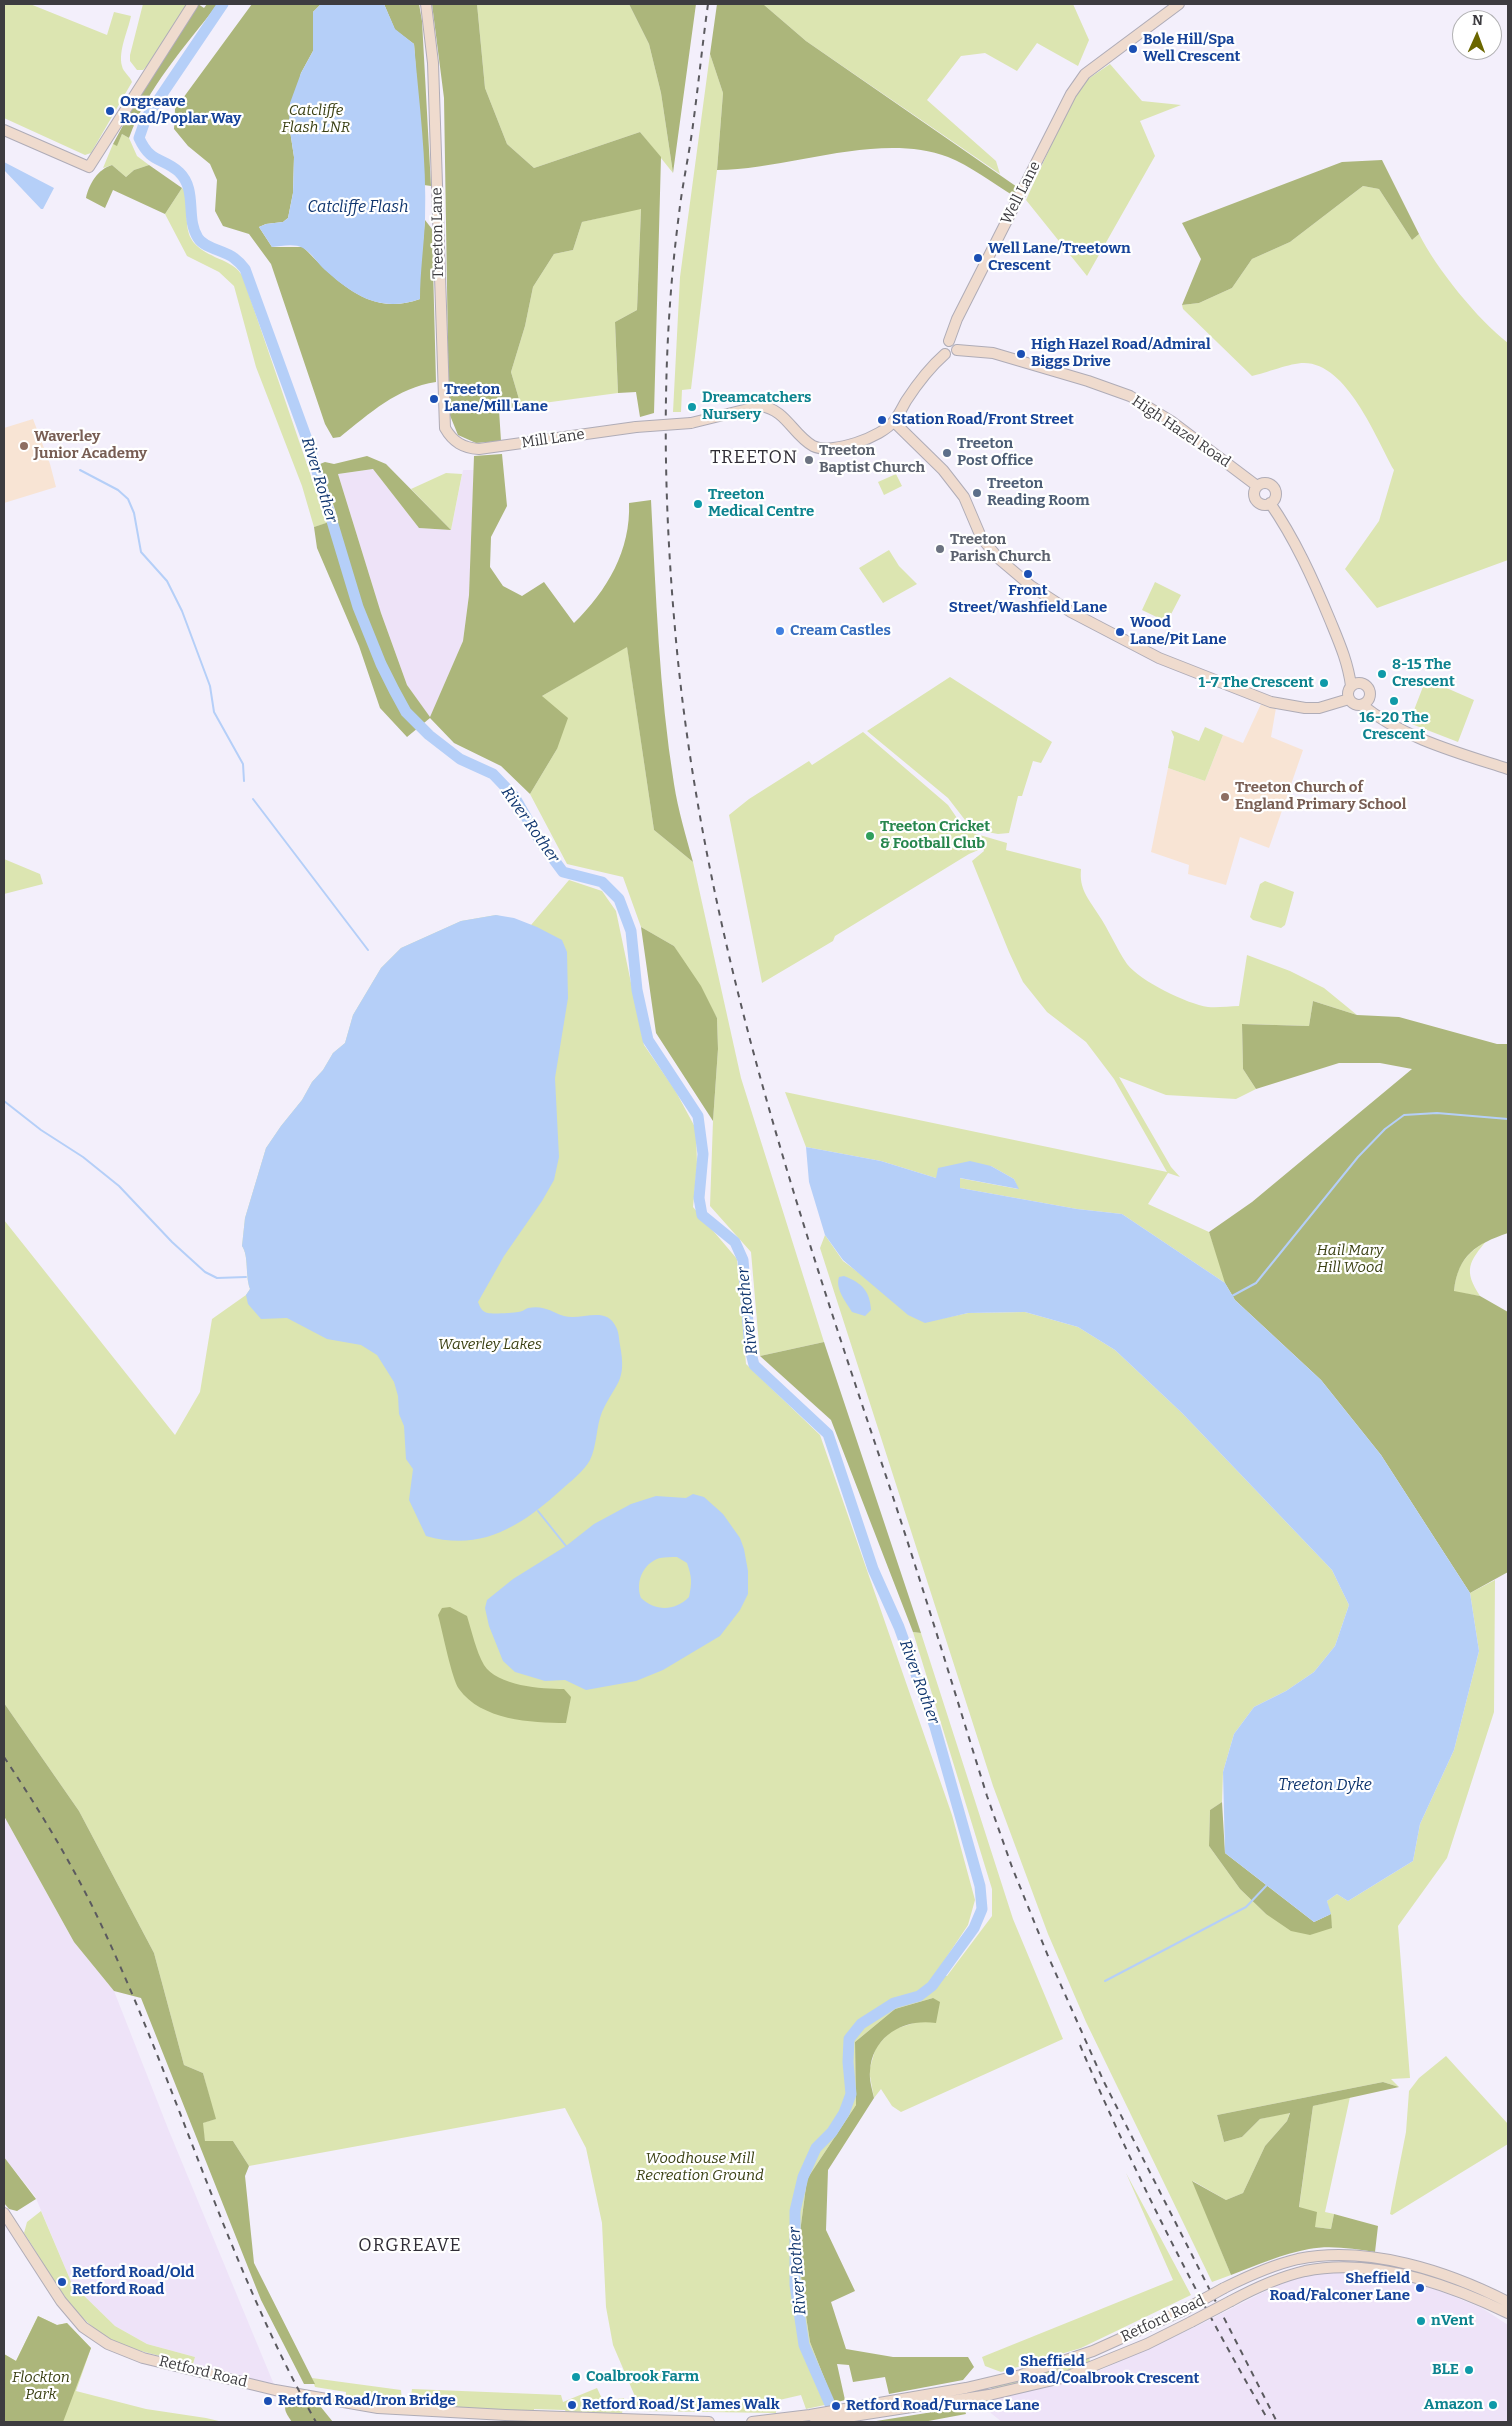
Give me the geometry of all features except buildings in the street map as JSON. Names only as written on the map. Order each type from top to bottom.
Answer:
[{"type":"main road","points":[[4,130],[89,167],[142,80],[193,4]]},
{"type":"main road","name":"Treeton Lane","points":[[426,4],[433,63],[436,126],[442,417],[444,428],[449,436],[462,446],[470,448]]},
{"type":"main road","name":"Well Lane","points":[[950,341],[957,319],[1070,94],[1085,74],[1179,4]]},
{"type":"main road","points":[[950,341],[955,344],[957,350],[953,355],[945,354],[942,347],[950,341]]},
{"type":"main road","name":"High Hazel Road","points":[[957,350],[993,353],[1088,381],[1130,396],[1171,421],[1257,486]]},
{"type":"main road","points":[[945,354],[926,372],[894,422],[944,470],[964,497],[981,537],[1005,566],[1031,586],[1097,626],[1150,654],[1271,702],[1312,708],[1349,700]]},
{"type":"main road","name":"Mill Lane","points":[[470,448],[636,427],[691,423],[760,406],[768,407],[780,413],[806,441],[814,446],[828,450],[856,442],[883,430],[894,422]]},
{"type":"main road","points":[[1267,483],[1274,488],[1275,496],[1270,503],[1261,504],[1256,500],[1254,491],[1257,486],[1267,483]]},
{"type":"main road","points":[[1270,503],[1286,525],[1307,566],[1349,665],[1369,689],[1370,697],[1383,719]]},
{"type":"main road","points":[[1349,665],[1351,686],[1348,692],[1349,700],[1354,705],[1362,705],[1383,719],[1458,753],[1508,769]]},
{"type":"main road","points":[[1351,686],[1357,683],[1364,684]]},
{"type":"main road","points":[[1362,705],[1370,697]]},
{"type":"main road","name":"Retford Road","points":[[4,2213],[62,2301],[83,2327],[108,2344],[143,2358],[275,2390],[378,2408],[505,2415],[709,2422]]},
{"type":"main road","name":"Retford Road","points":[[844,2414],[1021,2375],[1093,2351],[1184,2310],[1258,2272],[1297,2260],[1350,2256],[1381,2260],[1416,2267],[1449,2277],[1508,2302]]},
{"type":"main road","name":"Retford Road","points":[[752,2422],[790,2421],[826,2417],[989,2395],[1066,2377],[1147,2344],[1250,2291],[1289,2275],[1306,2271],[1347,2268],[1387,2271],[1417,2278],[1464,2294],[1508,2313]]},
{"type":"main road","name":"Retford Road","points":[[815,2422],[826,2417]]},
{"type":"shaded area","name":"Waverley Junior Academy","points":[[33,419],[50,464],[56,487],[4,503],[4,428]]},
{"type":"shaded area","points":[[373,469],[419,528],[451,530],[463,470],[474,470],[469,595],[463,641],[430,718],[407,685],[381,613],[338,474]]},
{"type":"shaded area","name":"Treeton Church of England Primary School","points":[[1261,704],[1276,708],[1271,737],[1303,750],[1269,848],[1240,837],[1226,885],[1188,874],[1189,865],[1151,852],[1168,768],[1205,781],[1223,735],[1243,743]]},
{"type":"shaded area","points":[[4,1816],[74,1942],[114,1991],[169,2131],[275,2387],[193,2364],[195,2357],[147,2344],[115,2326],[72,2284],[35,2196],[4,2157]]},
{"type":"shaded area","points":[[1356,2272],[1396,2278],[1440,2291],[1482,2308],[1508,2325],[1508,2422],[1002,2422],[987,2410],[984,2400],[1079,2380],[1197,2326],[1285,2281],[1316,2273]]},
{"type":"green space","points":[[4,4],[30,4],[107,35],[114,12],[131,16],[122,48],[121,60],[125,72],[132,82],[91,153],[85,155],[4,118]]},
{"type":"green space","points":[[143,4],[188,4],[146,67],[143,70],[137,70],[130,61],[130,55]]},
{"type":"green space","points":[[198,4],[204,8],[207,4],[218,4],[157,84],[129,138],[122,134],[117,146],[113,144],[128,116]]},
{"type":"green space","points":[[252,4],[321,4],[313,12],[313,51],[301,73],[289,124],[294,157],[293,193],[288,218],[283,222],[266,224],[259,227],[272,247],[303,247],[328,272],[355,293],[369,300],[385,304],[402,304],[420,299],[420,272],[425,220],[432,229],[436,382],[422,385],[396,396],[340,437],[333,438],[325,424],[271,264],[249,234],[223,226],[215,211],[217,180],[210,164],[188,146],[174,129],[175,109]]},
{"type":"green space","points":[[384,4],[419,4],[422,21],[431,186],[424,185],[414,44],[395,30]]},
{"type":"green space","points":[[432,4],[477,4],[485,88],[507,144],[534,168],[640,132],[661,157],[654,413],[640,417],[636,392],[618,393],[615,322],[637,310],[641,209],[582,222],[573,250],[554,254],[533,287],[525,326],[511,372],[521,406],[499,410],[501,441],[476,443],[458,435],[449,413],[444,98]]},
{"type":"green space","points":[[477,4],[629,4],[649,44],[661,93],[673,173],[640,132],[534,168],[507,144],[485,88]]},
{"type":"green space","points":[[629,4],[696,4],[673,173],[661,93],[649,44]]},
{"type":"green space","points":[[717,4],[763,4],[806,41],[1020,189],[1014,196],[973,170],[948,157],[921,150],[892,148],[863,150],[745,168],[717,170],[723,93],[710,54]]},
{"type":"green space","points":[[763,4],[1073,4],[1089,40],[1078,66],[1037,43],[1017,71],[985,53],[961,56],[927,100],[996,161],[1000,174],[806,41]]},
{"type":"green space","points":[[710,54],[723,93],[717,170],[691,389],[682,390],[681,412],[673,412],[680,277]]},
{"type":"green space","points":[[1110,64],[1142,101],[1181,105],[1140,121],[1155,156],[1087,276],[1026,200],[1074,95],[1085,81]]},
{"type":"green space","points":[[122,134],[129,138],[137,156],[149,165],[134,170],[126,177],[112,165],[103,168],[113,144],[117,145]]},
{"type":"green space","points":[[1382,160],[1419,234],[1412,240],[1379,189],[1363,186],[1290,242],[1252,259],[1232,288],[1199,303],[1182,305],[1201,259],[1182,223],[1342,162]]},
{"type":"green space","points":[[112,165],[126,177],[134,170],[149,165],[182,188],[165,214],[113,190],[105,208],[86,198],[89,188],[98,174]]},
{"type":"green space","points":[[1363,186],[1379,189],[1412,240],[1419,234],[1426,248],[1459,293],[1484,321],[1508,343],[1508,560],[1377,608],[1345,569],[1379,521],[1394,470],[1358,404],[1347,388],[1334,375],[1319,366],[1298,363],[1252,376],[1183,309],[1182,305],[1199,303],[1232,288],[1252,259],[1290,242]]},
{"type":"green space","points":[[182,188],[187,193],[188,227],[189,235],[193,242],[209,254],[234,267],[243,277],[327,523],[314,527],[302,486],[256,367],[234,286],[219,272],[187,256],[165,214]]},
{"type":"green space","points":[[641,208],[637,310],[615,322],[618,393],[521,406],[511,372],[525,326],[533,287],[554,254],[573,250],[582,222]]},
{"type":"green space","points":[[502,454],[507,506],[491,537],[490,567],[503,586],[522,596],[544,582],[574,623],[597,597],[615,569],[626,537],[629,503],[651,500],[659,642],[669,749],[682,823],[693,862],[654,830],[627,647],[542,696],[568,718],[557,749],[530,794],[501,766],[454,743],[430,718],[407,737],[380,708],[359,646],[317,548],[314,527],[338,519],[320,464],[325,462],[334,464],[367,456],[386,464],[451,530],[419,528],[373,469],[338,474],[381,613],[407,685],[430,717],[463,641],[469,595],[474,456]]},
{"type":"green space","points":[[446,473],[462,474],[451,530],[411,489]]},
{"type":"green space","points":[[896,474],[902,486],[884,495],[878,482]]},
{"type":"green space","points":[[889,550],[899,566],[917,584],[883,603],[859,568]]},
{"type":"green space","points":[[1155,582],[1181,595],[1167,622],[1142,610]]},
{"type":"green space","points":[[627,646],[654,830],[693,862],[741,1078],[824,1342],[760,1356],[751,1252],[710,1206],[718,1049],[717,1018],[674,946],[641,927],[623,877],[567,864],[530,794],[557,749],[542,696]]},
{"type":"green space","points":[[950,677],[1052,742],[1041,763],[1033,761],[1022,796],[1018,796],[1009,833],[987,832],[965,820],[948,798],[867,731]]},
{"type":"green space","points":[[1426,679],[1474,700],[1458,742],[1409,723]]},
{"type":"green space","points":[[1205,727],[1223,735],[1205,781],[1168,768],[1174,737],[1171,730],[1199,741]]},
{"type":"green space","points":[[863,732],[948,805],[966,831],[1007,843],[1006,850],[1081,869],[1081,882],[1085,893],[1127,964],[1133,971],[1164,991],[1208,1007],[1239,1006],[1247,955],[1290,971],[1324,988],[1357,1015],[1313,1001],[1309,1026],[1242,1024],[1243,1069],[1256,1089],[1236,1099],[1166,1095],[1119,1077],[1171,1167],[1180,1177],[1168,1173],[1148,1204],[1209,1232],[1217,1255],[1280,1317],[1284,1344],[1235,1300],[1225,1283],[1122,1214],[1077,1209],[960,1188],[959,1178],[1018,1189],[1014,1179],[991,1166],[936,1178],[881,1161],[806,1147],[785,1092],[1167,1172],[1114,1079],[1086,1042],[1047,1012],[1023,982],[972,861],[984,851],[983,848],[969,854],[835,936],[833,941],[762,983],[729,815],[749,799],[809,761],[812,765]]},
{"type":"green space","points":[[4,859],[40,874],[43,884],[4,894]]},
{"type":"green space","name":"Waverley Lakes","points":[[569,880],[602,891],[616,911],[644,1045],[675,1090],[696,1129],[697,1165],[693,1207],[737,1259],[746,1364],[820,1435],[952,1815],[975,1900],[968,1925],[936,1973],[947,1976],[992,1916],[992,1889],[913,1632],[921,1633],[1013,1919],[1063,2039],[901,2112],[892,2106],[881,2089],[874,2098],[869,2071],[876,2047],[892,2030],[920,2021],[933,1998],[895,2009],[855,2042],[856,2105],[807,2179],[799,2240],[802,2290],[810,2342],[834,2403],[806,2409],[801,2395],[775,2401],[776,2413],[640,2411],[633,2406],[634,2394],[613,2345],[606,2307],[602,2223],[586,2148],[565,2108],[249,2166],[233,2141],[205,2142],[202,2123],[215,2119],[203,2073],[184,2065],[154,1953],[79,1811],[4,1703],[4,1220],[175,1435],[200,1392],[212,1319],[246,1295],[250,1289],[242,1246],[245,1218],[266,1148],[302,1100],[312,1082],[323,1070],[333,1053],[345,1043],[353,1015],[381,968],[401,948],[461,921],[496,915],[531,925]]},
{"type":"green space","points":[[1265,881],[1294,892],[1285,925],[1281,928],[1253,920],[1250,917],[1260,884]]},
{"type":"green space","points":[[641,927],[674,946],[701,986],[717,1018],[718,1049],[713,1121],[656,1033]]},
{"type":"green space","name":"Hail Mary Hill Wood","points":[[1313,1001],[1357,1015],[1399,1017],[1497,1044],[1508,1044],[1508,1233],[1487,1242],[1470,1253],[1460,1268],[1454,1291],[1480,1296],[1508,1312],[1508,1572],[1470,1593],[1381,1455],[1321,1380],[1235,1300],[1225,1283],[1209,1232],[1252,1202],[1412,1069],[1380,1063],[1339,1063],[1256,1089],[1243,1069],[1242,1024],[1309,1026]]},
{"type":"green space","points":[[825,1235],[843,1261],[925,1322],[968,1313],[1025,1312],[1078,1327],[1115,1350],[1182,1413],[1332,1570],[1349,1605],[1335,1646],[1314,1672],[1286,1691],[1254,1707],[1234,1734],[1223,1772],[1222,1802],[1210,1810],[1209,1846],[1240,1889],[1266,1914],[1332,1928],[1327,1901],[1337,1894],[1348,1901],[1413,1861],[1420,1824],[1454,1750],[1479,1651],[1470,1593],[1495,1580],[1494,1712],[1447,1858],[1398,1926],[1410,2078],[1391,2079],[1399,2087],[1383,2082],[1217,2115],[1224,2142],[1242,2137],[1260,2119],[1290,2112],[1287,2121],[1265,2146],[1243,2193],[1226,2200],[1193,2181],[1231,2275],[1212,2282],[1086,2022],[1048,1934],[993,1786],[820,1248]]},
{"type":"green space","points":[[1487,1240],[1476,1254],[1470,1266],[1471,1279],[1480,1296],[1454,1292],[1457,1274],[1463,1261]]},
{"type":"green space","points":[[824,1342],[921,1633],[913,1632],[831,1420],[760,1356]]},
{"type":"green space","points":[[450,1607],[467,1616],[479,1654],[490,1672],[499,1678],[521,1685],[564,1689],[571,1697],[566,1723],[508,1718],[480,1707],[468,1699],[456,1684],[438,1615],[442,1608]]},
{"type":"green space","points":[[4,1703],[79,1811],[154,1953],[184,2065],[203,2073],[216,2119],[203,2123],[205,2141],[233,2141],[249,2166],[245,2176],[254,2263],[315,2384],[304,2384],[261,2300],[141,1998],[114,1991],[74,1942],[4,1816]]},
{"type":"green space","points":[[1222,1802],[1225,1853],[1314,1922],[1331,1914],[1332,1928],[1310,1935],[1291,1931],[1266,1914],[1240,1889],[1209,1846],[1210,1810]]},
{"type":"green space","points":[[933,1998],[940,2002],[936,2023],[912,2023],[902,2027],[883,2039],[877,2048],[872,2059],[870,2074],[874,2098],[828,2170],[826,2230],[855,2291],[831,2302],[846,2349],[893,2357],[968,2357],[974,2367],[963,2380],[889,2394],[885,2377],[853,2382],[849,2365],[837,2364],[845,2400],[834,2403],[810,2342],[802,2290],[799,2240],[807,2179],[856,2105],[855,2042],[895,2009]]},
{"type":"green space","points":[[1446,2056],[1508,2124],[1508,2144],[1392,2215],[1390,2214],[1406,2132],[1409,2091],[1419,2078]]},
{"type":"green space","points":[[1383,2082],[1399,2087],[1313,2106],[1299,2207],[1317,2212],[1315,2227],[1331,2229],[1334,2214],[1378,2226],[1375,2252],[1334,2247],[1309,2249],[1279,2257],[1231,2275],[1192,2181],[1226,2200],[1243,2193],[1265,2146],[1287,2121],[1290,2113],[1260,2119],[1242,2137],[1224,2142],[1217,2115]]},
{"type":"green space","points":[[1350,2097],[1325,2212],[1334,2214],[1331,2229],[1315,2227],[1299,2208],[1313,2106]]},
{"type":"green space","points":[[4,2157],[36,2199],[17,2211],[9,2209],[4,2203]]},
{"type":"green space","points":[[1126,2173],[1191,2295],[1081,2348],[1001,2372],[985,2366],[982,2357],[1173,2280]]},
{"type":"green space","points":[[41,2211],[72,2284],[115,2326],[147,2344],[195,2357],[193,2364],[118,2343],[102,2334],[75,2310],[53,2280],[24,2233],[27,2222]]},
{"type":"green space","name":"Flockton Park","points":[[38,2316],[57,2325],[67,2323],[91,2348],[76,2391],[146,2409],[223,2422],[4,2422],[4,2354],[16,2361]]},
{"type":"green space","name":"Flockton Park","points":[[38,2316],[57,2325],[67,2323],[91,2348],[63,2422],[4,2422],[4,2354],[16,2361]]},
{"type":"green space","points":[[1089,2357],[1090,2361],[1088,2364],[1053,2375],[1009,2387],[990,2388]]},
{"type":"green space","points":[[312,2378],[401,2390],[402,2403],[346,2396],[346,2392],[315,2387]]},
{"type":"green space","points":[[597,2388],[603,2401],[624,2398],[622,2414],[566,2412],[565,2410],[534,2409],[534,2411],[413,2406],[410,2402],[412,2389],[561,2395],[563,2402]]},
{"type":"green space","points":[[289,2399],[316,2401],[333,2422],[292,2422],[285,2408]]},
{"type":"green space","points":[[964,2407],[966,2414],[923,2422],[870,2422]]},
{"type":"water","name":"Catcliffe Flash","points":[[321,4],[384,4],[395,29],[414,44],[425,175],[425,219],[420,299],[393,304],[369,300],[336,279],[300,246],[272,247],[259,227],[266,224],[283,222],[288,218],[293,193],[294,157],[289,124],[290,103],[301,73],[313,51],[313,12]]},
{"type":"water","points":[[4,162],[54,188],[43,209],[4,170]]},
{"type":"water","points":[[496,915],[514,918],[562,940],[567,952],[568,998],[555,1078],[559,1157],[554,1180],[542,1201],[504,1256],[478,1302],[483,1310],[490,1313],[521,1312],[528,1308],[539,1307],[564,1316],[600,1315],[606,1317],[612,1320],[618,1331],[622,1367],[619,1381],[602,1412],[590,1460],[577,1476],[531,1515],[515,1525],[483,1538],[465,1541],[446,1540],[426,1536],[409,1500],[413,1469],[406,1459],[404,1426],[399,1414],[398,1396],[394,1382],[377,1355],[361,1345],[327,1339],[287,1318],[261,1319],[248,1304],[246,1295],[250,1289],[242,1246],[245,1218],[266,1148],[302,1100],[312,1082],[323,1070],[333,1053],[345,1043],[353,1015],[381,968],[401,948],[461,921]]},
{"type":"water","name":"Treeton Dyke","points":[[806,1147],[881,1161],[936,1178],[938,1168],[970,1161],[991,1166],[1014,1179],[1019,1189],[960,1178],[960,1188],[1077,1209],[1122,1214],[1225,1283],[1235,1300],[1321,1380],[1381,1455],[1470,1593],[1479,1651],[1454,1750],[1420,1824],[1413,1861],[1348,1901],[1337,1894],[1327,1901],[1331,1914],[1314,1922],[1225,1853],[1223,1772],[1234,1734],[1254,1707],[1286,1691],[1314,1672],[1335,1646],[1349,1605],[1332,1570],[1182,1413],[1115,1350],[1078,1327],[1025,1312],[968,1313],[925,1323],[908,1315],[843,1260],[825,1235],[809,1182]]},
{"type":"water","points":[[844,1276],[856,1282],[867,1293],[871,1310],[865,1316],[852,1312],[842,1295],[838,1282],[839,1277]]},
{"type":"water","points":[[693,1494],[704,1497],[723,1514],[740,1538],[744,1549],[748,1571],[748,1594],[740,1610],[720,1636],[663,1670],[636,1681],[586,1690],[565,1680],[545,1681],[515,1672],[503,1661],[489,1626],[485,1608],[487,1600],[513,1579],[566,1546],[594,1524],[631,1504],[656,1496],[686,1498]],"holes":[[[677,1557],[687,1563],[691,1576],[691,1588],[689,1597],[683,1602],[665,1608],[652,1605],[641,1598],[639,1586],[642,1574],[654,1560]]]},
{"type":"waterway","name":"River Rother","points":[[223,4],[146,118],[139,138],[152,156],[173,167],[185,179],[190,196],[194,230],[201,242],[234,258],[245,269],[309,445],[358,607],[381,664],[406,712],[429,735],[460,759],[493,774],[514,796],[540,841],[563,872],[602,882],[619,899],[631,931],[637,990],[648,1040],[698,1116],[703,1154],[699,1198],[702,1215],[735,1242],[743,1260],[750,1349],[754,1365],[828,1434],[873,1569],[899,1627],[935,1727],[980,1886],[982,1909],[974,1928],[932,1986],[919,1996],[894,2003],[861,2024],[849,2039],[848,2062],[851,2094],[844,2113],[832,2132],[816,2148],[803,2177],[795,2211],[795,2285],[804,2345],[836,2418]]},
{"type":"waterway","points":[[80,470],[118,490],[128,499],[134,513],[141,552],[167,581],[182,611],[210,686],[214,712],[243,764],[244,781]]},
{"type":"waterway","points":[[253,799],[368,950]]},
{"type":"waterway","points":[[4,1101],[41,1130],[83,1157],[119,1186],[172,1242],[205,1272],[217,1278],[246,1277]]},
{"type":"waterway","points":[[1232,1296],[1256,1283],[1358,1157],[1385,1129],[1404,1115],[1437,1113],[1508,1119]]},
{"type":"waterway","points":[[538,1511],[566,1546]]},
{"type":"waterway","points":[[1105,1981],[1246,1907],[1267,1885]]},
{"type":"railway","points":[[708,4],[673,266],[667,370],[666,474],[675,629],[687,738],[706,846],[729,954],[756,1060],[818,1271],[913,1558],[987,1796],[1012,1867],[1048,1956],[1104,2082],[1277,2422]]},
{"type":"railway","points":[[4,1757],[53,1835],[97,1916],[126,1979],[255,2298],[284,2361],[316,2422]]},
{"type":"railway","points":[[1080,2045],[1144,2187],[1191,2281],[1267,2418]]},
{"type":"place","name":"Bole Hill/Spa Well Crescent","points":[[1133,49]]},
{"type":"place","name":"Orgreave Road/Poplar Way","points":[[110,111]]},
{"type":"place","name":"Well Lane/Treetown Crescent","points":[[978,258]]},
{"type":"place","name":"High Hazel Road/Admiral Biggs Drive","points":[[1021,354]]},
{"type":"place","name":"Treeton Lane/Mill Lane","points":[[434,399]]},
{"type":"place","name":"Dreamcatchers Nursery","points":[[692,407]]},
{"type":"place","name":"Station Road/Front Street","points":[[882,420]]},
{"type":"place","name":"Waverley Junior Academy","points":[[24,446]]},
{"type":"place","name":"Treeton Post Office","points":[[947,453]]},
{"type":"place","name":"Treeton Baptist Church","points":[[809,460]]},
{"type":"place","name":"Treeton Reading Room","points":[[977,493]]},
{"type":"place","name":"Treeton Medical Centre","points":[[698,504]]},
{"type":"place","name":"Treeton Parish Church","points":[[940,549]]},
{"type":"place","name":"Front Street/Washfield Lane","points":[[1028,574]]},
{"type":"place","name":"Cream Castles","points":[[780,631]]},
{"type":"place","name":"Wood Lane/Pit Lane","points":[[1120,632]]},
{"type":"place","name":"8-15 The Crescent","points":[[1382,674]]},
{"type":"place","name":"1-7 The Crescent","points":[[1324,683]]},
{"type":"place","name":"16-20 The Crescent","points":[[1394,701]]},
{"type":"place","name":"Treeton Church of England Primary School","points":[[1225,797]]},
{"type":"place","name":"Treeton Cricket & Football Club","points":[[870,836]]},
{"type":"place","name":"Retford Road/Old Retford Road","points":[[62,2282]]},
{"type":"place","name":"Sheffield Road/Falconer Lane","points":[[1420,2288]]},
{"type":"place","name":"nVent","points":[[1421,2321]]},
{"type":"place","name":"BLE","points":[[1469,2370]]},
{"type":"place","name":"Sheffield Road/Coalbrook Crescent","points":[[1010,2371]]},
{"type":"place","name":"Coalbrook Farm","points":[[576,2377]]},
{"type":"place","name":"Retford Road/Iron Bridge","points":[[268,2401]]},
{"type":"place","name":"Retford Road/St James Walk","points":[[572,2405]]},
{"type":"place","name":"Amazon","points":[[1493,2405]]},
{"type":"place","name":"Retford Road/Furnace Lane","points":[[836,2406]]},
{"type":"district","name":"TREETON","points":[[754,458]]},
{"type":"district","name":"ORGREAVE","points":[[410,2246]]},
{"type":"park label","name":"Catcliffe Flash LNR","points":[[316,120]]},
{"type":"park label","name":"Woodhouse Mill Recreation Ground","points":[[700,2168]]}]
